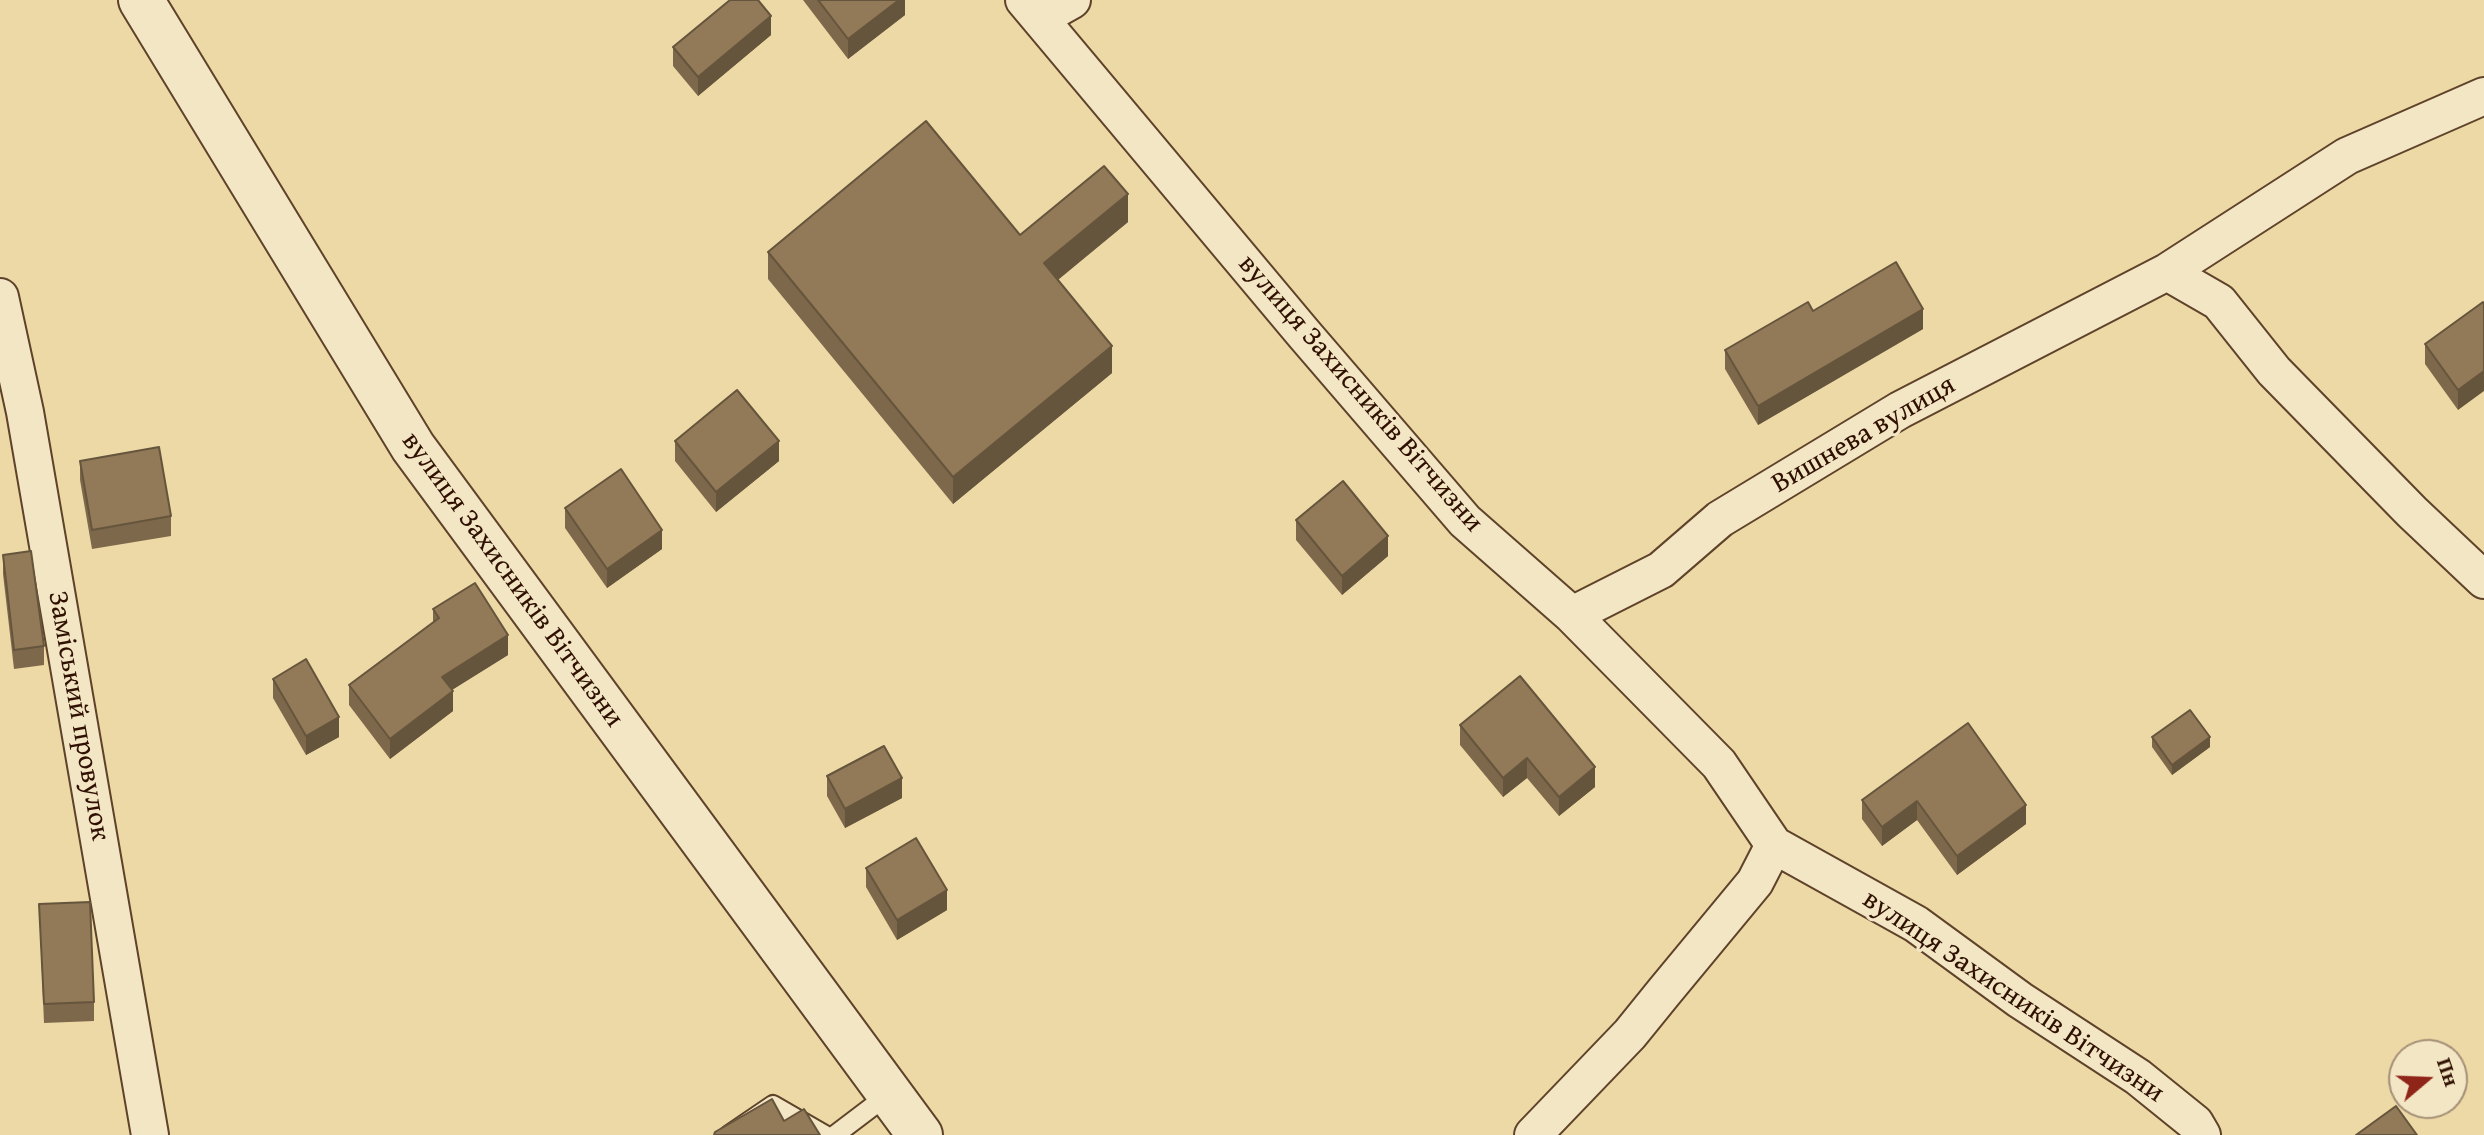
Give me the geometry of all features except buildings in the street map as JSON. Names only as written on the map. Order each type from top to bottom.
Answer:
[{"type":"street","name":"вулиця Захисників Вітчизни","points":[[141,0],[413,447],[920,1135]]},
{"type":"street","points":[[1032,9],[1072,0]]},
{"type":"street","name":"вулиця Захисників Вітчизни","points":[[1032,9],[1465,521],[1572,615],[1719,764],[1774,845],[1916,924],[2020,1000],[2138,1077],[2195,1123],[2202,1135]]},
{"type":"street","name":"Вишнева вулиця","points":[[1572,615],[1661,570],[1720,519],[1900,410],[2167,272],[2347,156],[2484,96]]},
{"type":"street","points":[[2167,272],[2219,302],[2274,371],[2412,512],[2484,580]]},
{"type":"street","name":"Заміський провулок","points":[[0,297],[25,412],[150,1135]]},
{"type":"street","points":[[1533,1135],[1630,1034],[1755,882],[1774,845]]},
{"type":"lane","points":[[835,1135],[889,1094]]},
{"type":"lane","points":[[729,1135],[773,1105],[825,1135]]}]
